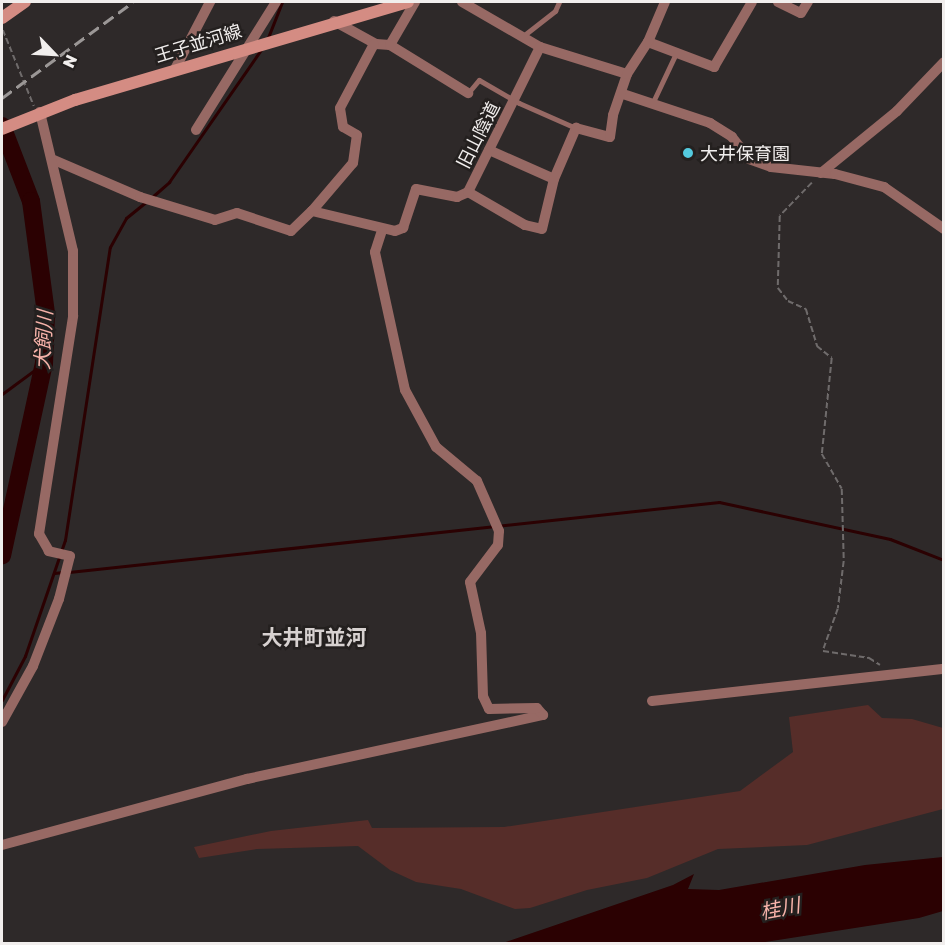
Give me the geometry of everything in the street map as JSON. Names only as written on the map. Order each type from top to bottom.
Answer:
[{"type":"main road","name":"王子並河線","points":[[2,129],[38,113],[176,69],[401,2]]},
{"type":"main road","points":[[2,18],[20,3]]},
{"type":"street","points":[[176,69],[210,2]]},
{"type":"street","points":[[196,130],[250,47],[276,2]]},
{"type":"street","points":[[390,45],[415,2]]},
{"type":"street","points":[[462,2],[540,47],[627,74]]},
{"type":"street","points":[[468,192],[525,225],[542,229],[554,179],[576,128],[610,137],[613,115],[623,94],[627,74],[648,42],[665,2]]},
{"type":"street","points":[[648,42],[677,50],[714,67],[752,2]]},
{"type":"street","points":[[777,2],[801,13],[808,2]]},
{"type":"street","points":[[334,21],[374,44],[390,45],[468,93]]},
{"type":"street","points":[[54,160],[140,198],[215,220],[237,213],[291,231],[312,212],[353,163],[357,135],[343,127],[340,108],[374,44]]},
{"type":"street","name":"旧山陰道","points":[[382,231],[403,228],[417,189],[457,197],[468,192],[540,47]]},
{"type":"street","points":[[821,173],[897,111],[944,62]]},
{"type":"street","points":[[623,94],[710,123],[732,137],[749,159],[771,166],[821,173],[884,188],[944,229]]},
{"type":"street","points":[[2,722],[33,666],[59,599],[70,556],[49,551],[39,534],[73,316],[73,251],[54,160],[38,113]]},
{"type":"street","points":[[489,150],[554,179]]},
{"type":"street","points":[[2,845],[247,779],[543,715],[537,708],[489,709],[483,696],[481,633],[470,582],[498,545],[500,531],[477,481],[436,447],[405,390],[375,252],[382,231],[312,212]]},
{"type":"street","points":[[652,701],[944,669]]},
{"type":"lane","points":[[523,36],[555,11],[558,2]]},
{"type":"lane","points":[[652,104],[677,50]]},
{"type":"lane","points":[[468,93],[479,80],[576,128]]},
{"type":"path","points":[[2,26],[27,93],[38,113]]},
{"type":"path","points":[[821,173],[780,216],[778,288],[788,301],[806,309],[817,346],[832,358],[822,454],[842,489],[844,553],[838,609],[824,651],[872,659],[880,664],[883,674]]},
{"type":"shaded area","points":[[868,705],[882,718],[912,719],[943,728],[943,809],[807,845],[718,849],[647,878],[587,890],[530,908],[515,909],[461,889],[416,882],[390,870],[358,846],[257,849],[199,858],[194,847],[271,831],[368,820],[372,828],[504,827],[740,791],[793,752],[789,717]]},
{"type":"water","name":"桂川","points":[[943,857],[943,911],[919,918],[753,944],[503,943],[673,885],[694,874],[688,889],[719,890],[865,865]]},
{"type":"waterway","points":[[267,40],[282,2]]},
{"type":"waterway","points":[[152,197],[169,182],[260,51]]},
{"type":"waterway","name":"犬飼川","points":[[2,126],[31,201],[46,314],[44,363],[2,555]]},
{"type":"waterway","points":[[2,700],[25,656],[65,540],[110,247],[126,218],[147,201]]},
{"type":"waterway","points":[[2,394],[44,363]]},
{"type":"waterway","points":[[69,572],[719,502],[890,539],[944,560]]},
{"type":"waterway","points":[[54,573],[63,572]]},
{"type":"railway","points":[[2,98],[133,2]]},
{"type":"place","name":"大井保育園","points":[[688,153]]},
{"type":"district","name":"大井町並河","points":[[314,637]]}]
